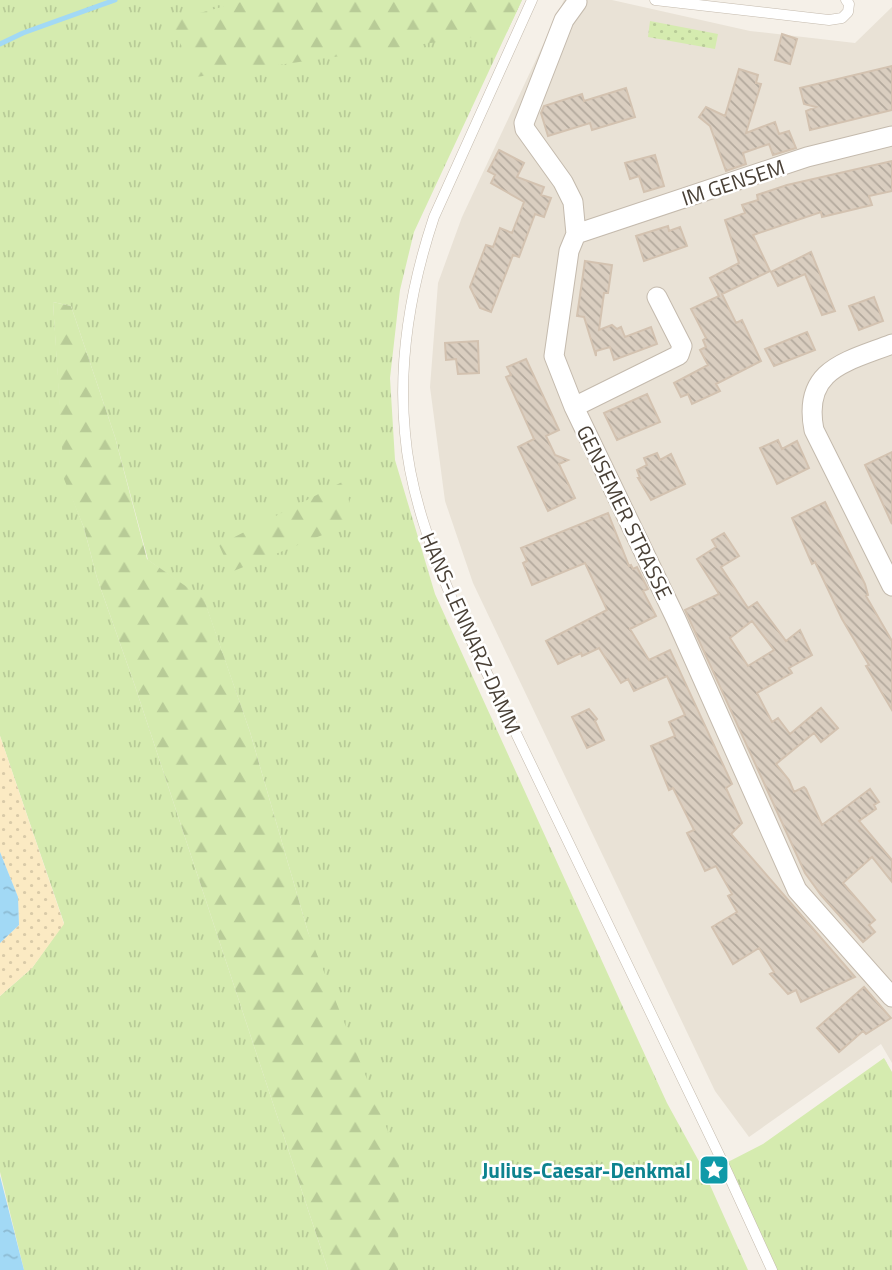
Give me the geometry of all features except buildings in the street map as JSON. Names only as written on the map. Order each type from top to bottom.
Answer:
[{"type":"street","name":"GENSEMER STRASSE","points":[[579,1],[564,20],[524,123],[525,130],[563,182],[573,202],[576,234],[569,251],[554,356],[574,407],[676,619],[797,890],[892,997]]},
{"type":"street","name":"IM GENSEM","points":[[576,234],[807,157],[892,136]]},
{"type":"street","points":[[574,407],[679,355],[682,345],[657,297]]},
{"type":"street","points":[[892,344],[842,363],[825,374],[815,391],[810,410],[814,430],[892,586]]},
{"type":"lane","name":"HANS-LENNARZ-DAMM","points":[[532,0],[433,217],[422,254],[408,317],[404,368],[405,432],[412,479],[435,559],[457,611],[772,1270]]},
{"type":"lane","points":[[655,0],[829,20],[842,18],[848,12],[849,4],[846,0]]},
{"type":"shaded area","points":[[564,0],[612,0],[750,31],[855,43],[892,7],[892,1063],[881,1044],[749,1137],[715,1091],[473,583],[445,501],[430,387],[438,283],[462,217]]},
{"type":"green space","points":[[0,0],[522,0],[414,232],[400,290],[390,378],[395,460],[435,594],[667,1103],[701,1165],[748,1270],[398,1270],[398,1217],[308,932],[250,732],[204,600],[148,560],[115,437],[71,306],[53,302],[65,479],[84,528],[97,578],[328,1270],[24,1270],[0,1172],[0,996],[32,968],[64,923],[0,736]]},
{"type":"green space","points":[[248,0],[522,0],[507,32],[196,77],[170,21]]},
{"type":"green space","points":[[650,21],[718,34],[715,49],[648,37]]},
{"type":"green space","points":[[53,302],[71,306],[115,437],[147,559],[204,599],[250,732],[308,932],[399,1159],[398,1270],[328,1270],[97,578],[84,528],[64,479]]},
{"type":"green space","points":[[344,481],[352,523],[231,572],[219,545]]},
{"type":"green space","points":[[884,1058],[892,1072],[892,1270],[776,1270],[726,1163],[763,1144]]},
{"type":"sand","points":[[0,736],[64,924],[32,968],[0,996],[0,943],[19,925],[18,897],[0,852]]},
{"type":"water","points":[[0,852],[18,897],[19,925],[0,943]]},
{"type":"water","points":[[0,1176],[24,1270],[0,1270]]},
{"type":"waterway","points":[[0,44],[115,0]]},
{"type":"place","name":"Julius-Caesar-Denkmal","points":[[714,1170]]}]
